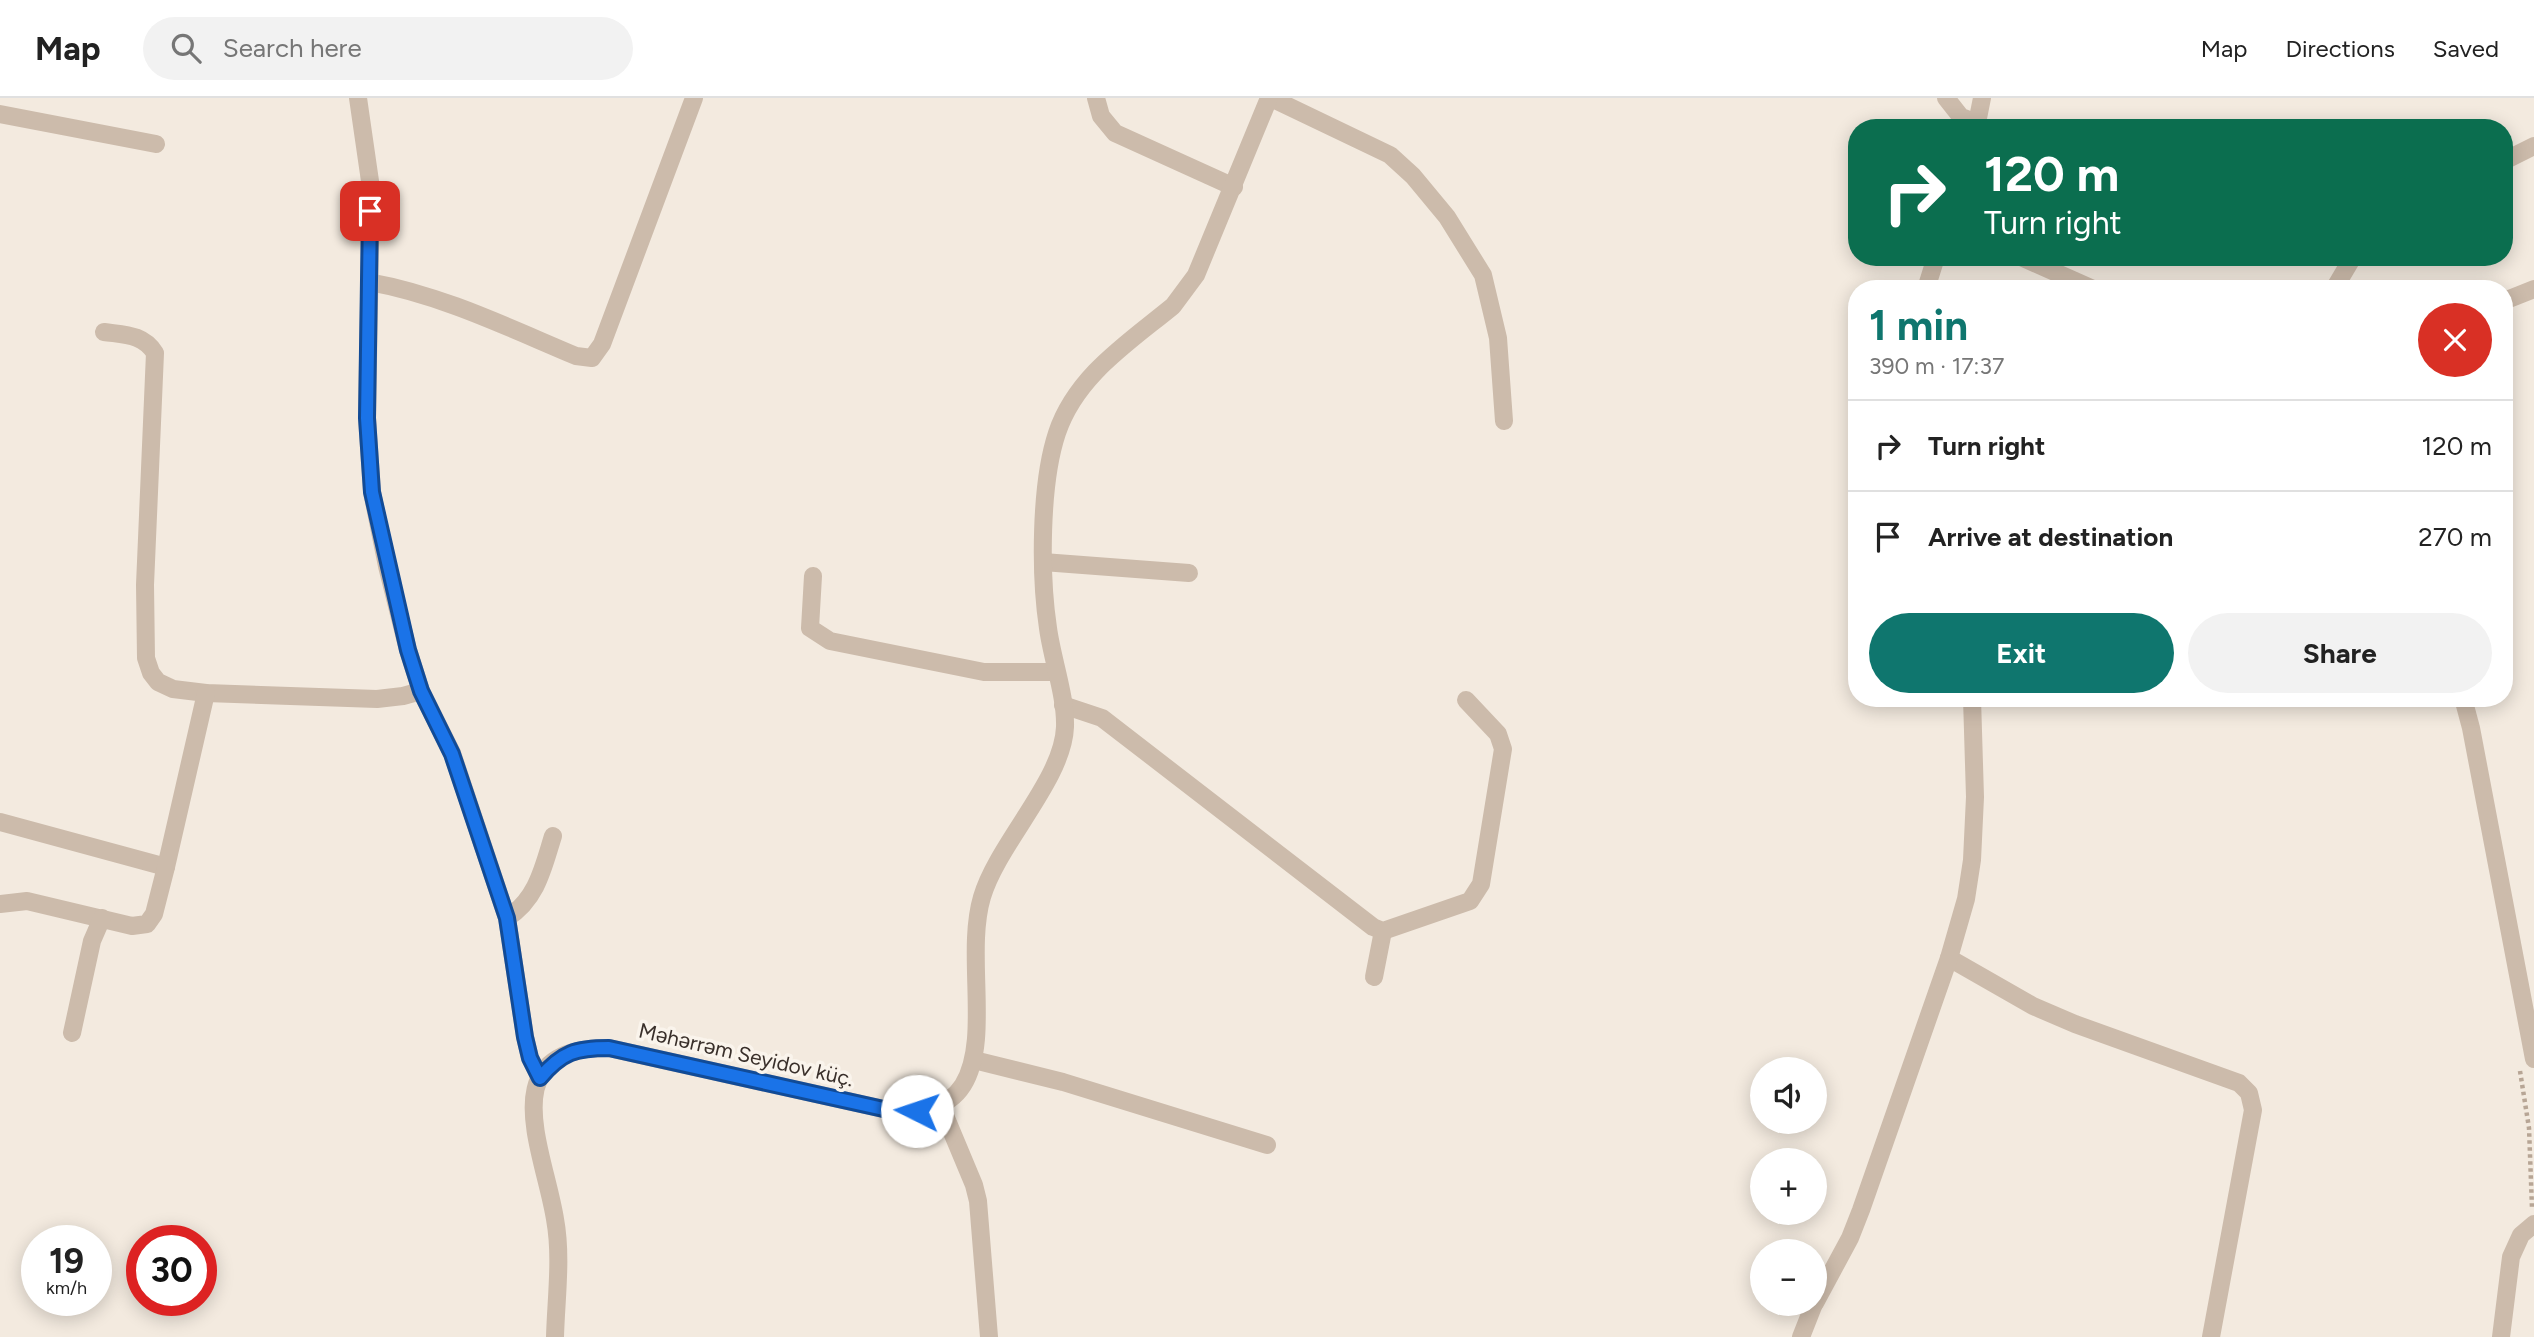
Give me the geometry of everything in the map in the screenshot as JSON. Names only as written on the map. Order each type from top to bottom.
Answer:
[{"type":"street","points":[[358,98],[371,188],[367,418],[372,492],[408,650],[421,691],[452,754],[507,918],[525,1037],[530,1058],[540,1078],[534,1093],[533,1115],[536,1141],[555,1219],[558,1248],[555,1337]]},
{"type":"street","points":[[369,282],[399,287],[442,300],[576,356],[593,358],[602,344],[694,98]]},
{"type":"street","points":[[1096,98],[1101,116],[1115,133],[1234,187]]},
{"type":"street","points":[[989,1337],[978,1201],[941,1106],[956,1095],[974,1060],[975,925],[982,897],[990,875],[1054,765],[1065,728],[1043,593],[1045,509],[1051,460],[1057,434],[1070,403],[1089,377],[1173,306],[1196,275],[1270,98],[1391,155],[1413,176],[1447,217],[1483,275],[1499,338],[1504,421]]},
{"type":"street","points":[[1946,98],[1965,119]]},
{"type":"street","points":[[1977,119],[1982,98]]},
{"type":"street","points":[[0,114],[156,144]]},
{"type":"street","points":[[2513,156],[2534,146]]},
{"type":"street","points":[[2041,266],[2073,280]]},
{"type":"street","points":[[2513,298],[2534,289]]},
{"type":"street","points":[[104,332],[138,337],[149,343],[156,353],[145,585],[146,658],[151,673],[158,682],[173,689],[206,693],[377,699],[421,691]]},
{"type":"street","points":[[1043,562],[1189,573]]},
{"type":"street","points":[[813,576],[810,628],[830,641],[984,672],[1055,672]]},
{"type":"street","points":[[0,904],[27,901],[132,926],[147,924],[154,914],[206,693]]},
{"type":"street","points":[[1063,705],[1102,718],[1373,927],[1383,931],[1470,901],[1481,884],[1503,749],[1499,734],[1466,700]]},
{"type":"street","points":[[1827,1281],[1850,1238],[1861,1210],[1949,958],[1966,899],[1972,860],[1975,797],[1972,707]]},
{"type":"street","points":[[2466,707],[2472,727],[2534,1059]]},
{"type":"street","points":[[0,822],[166,867]]},
{"type":"street","points":[[507,918],[519,911],[534,893],[554,836]]},
{"type":"street","points":[[72,1033],[92,940],[102,918]]},
{"type":"street","points":[[1374,977],[1383,931]]},
{"type":"street","points":[[1949,958],[2033,1006],[2075,1024],[2239,1083],[2249,1093],[2253,1110],[2211,1337]]},
{"type":"street","name":"Məhərrəm Seyidov küç.","points":[[540,1078],[552,1063],[565,1054],[585,1048],[609,1048],[888,1110],[917,1111],[941,1106]]},
{"type":"street","points":[[974,1060],[1063,1082],[1267,1145]]},
{"type":"street","points":[[2501,1337],[2511,1257],[2521,1235],[2534,1224]]},
{"type":"street","points":[[1801,1337],[1810,1316]]},
{"type":"route","points":[[370,211],[367,418],[372,492],[408,650],[421,691],[452,754],[507,918],[525,1037],[530,1058],[540,1078],[552,1063],[565,1054],[585,1048],[609,1048],[888,1110],[917,1111]]}]
